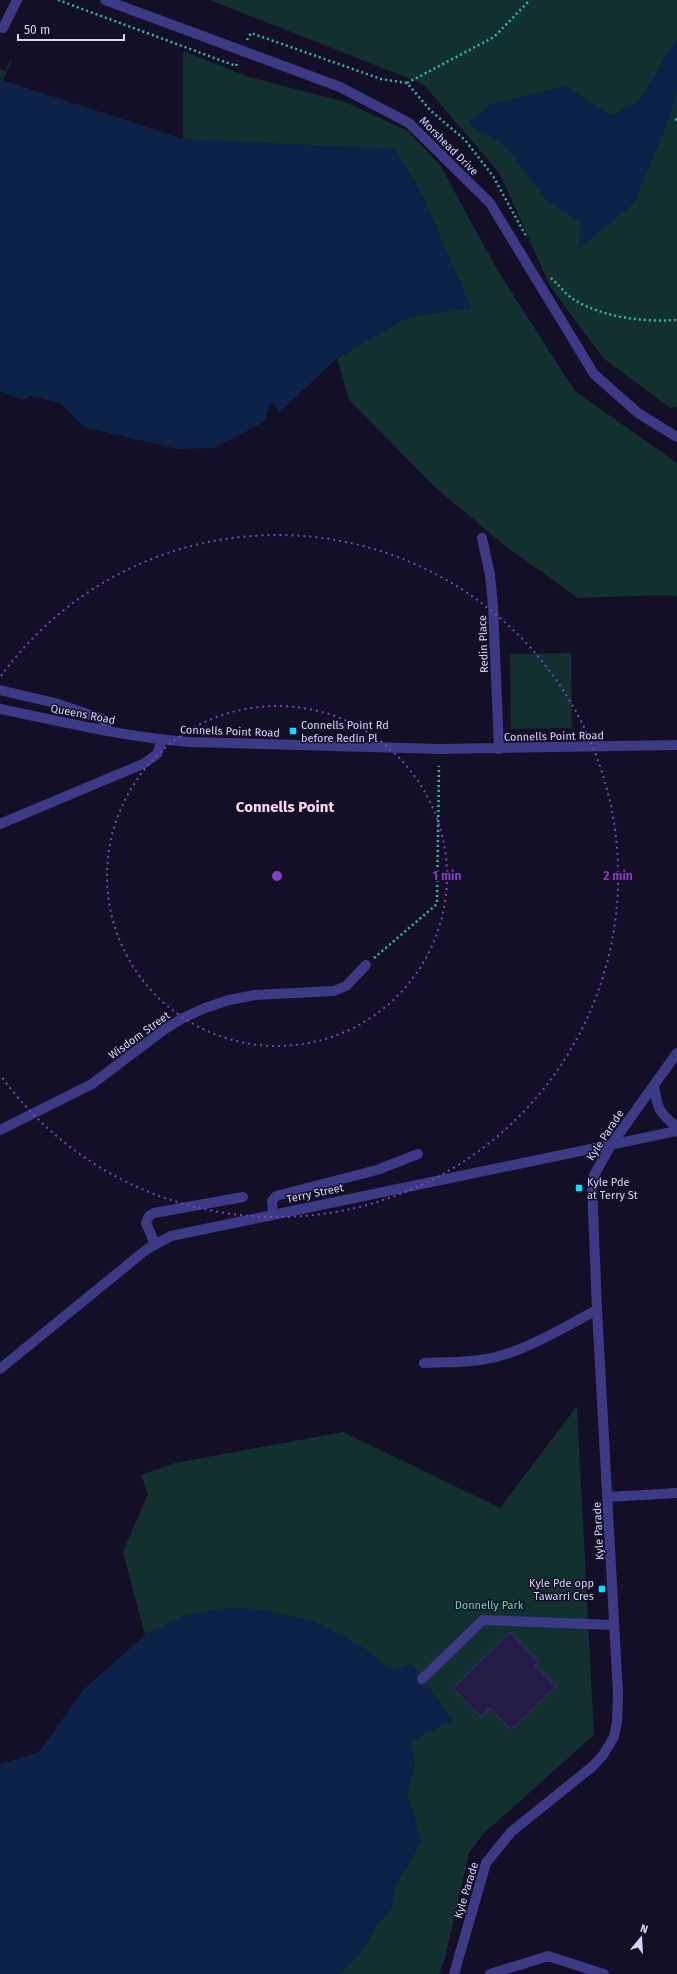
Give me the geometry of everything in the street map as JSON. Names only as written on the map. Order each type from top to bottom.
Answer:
[{"type":"street","points":[[3,28],[17,0]]},
{"type":"street","name":"Morshead Drive","points":[[105,0],[340,87],[409,123],[490,203],[594,374],[638,413],[677,437]]},
{"type":"street","name":"Redin Place","points":[[482,538],[490,575],[493,606],[499,749]]},
{"type":"street","points":[[0,690],[55,703],[102,719],[107,727],[106,731]]},
{"type":"street","name":"Queens Road","points":[[0,709],[106,731],[162,740]]},
{"type":"street","points":[[0,824],[143,764],[157,754],[162,740]]},
{"type":"street","name":"Connells Point Road","points":[[162,740],[432,749],[677,745]]},
{"type":"street","name":"Wisdom Street","points":[[0,1130],[92,1084],[182,1018],[229,1000],[255,995],[334,991],[346,986],[366,965]]},
{"type":"street","name":"Kyle Parade","points":[[454,1974],[481,1879],[490,1856],[511,1832],[593,1766],[610,1746],[618,1722],[618,1694],[597,1310],[592,1185],[594,1175],[611,1145],[677,1053]]},
{"type":"street","points":[[654,1085],[659,1110],[666,1119],[677,1128]]},
{"type":"street","name":"Terry Street","points":[[0,1369],[155,1244],[171,1236],[677,1131]]},
{"type":"street","points":[[273,1214],[272,1201],[276,1196],[377,1170],[418,1154]]},
{"type":"street","points":[[155,1244],[146,1223],[154,1213],[243,1197]]},
{"type":"street","points":[[424,1363],[459,1362],[502,1355],[527,1346],[597,1310]]},
{"type":"street","points":[[608,1497],[677,1493]]},
{"type":"street","points":[[422,1679],[483,1620],[614,1625]]},
{"type":"street","points":[[490,1974],[548,1956],[604,1974]]},
{"type":"path","points":[[58,0],[236,66],[241,51],[251,33],[381,80],[407,83],[494,37],[530,0]]},
{"type":"path","points":[[407,83],[431,111],[465,140],[493,176],[530,244]]},
{"type":"path","points":[[550,277],[576,301],[604,312],[629,318],[661,321],[677,320]]},
{"type":"path","points":[[366,965],[437,904],[439,766]]},
{"type":"green space","points":[[210,0],[677,0],[677,407],[670,408],[603,358],[550,286],[500,174],[423,84]]},
{"type":"green space","points":[[183,51],[249,77],[345,102],[408,131],[440,165],[499,273],[575,391],[677,463],[677,596],[664,595],[578,598],[504,545],[436,488],[349,400],[337,358],[408,317],[470,308],[183,139]]},
{"type":"green space","points":[[11,59],[3,80],[0,79],[0,69],[5,71]]},
{"type":"green space","points":[[571,653],[572,728],[511,729],[510,654]]},
{"type":"green space","name":"Donnelly Park","points":[[577,1406],[594,1735],[483,1834],[469,1853],[445,1958],[439,1974],[339,1974],[363,1949],[376,1925],[391,1909],[395,1886],[421,1842],[407,1793],[415,1761],[410,1741],[452,1720],[411,1664],[392,1671],[362,1647],[183,1616],[145,1635],[123,1552],[148,1494],[141,1475],[175,1463],[343,1432],[500,1508]]},
{"type":"water","points":[[677,38],[677,91],[668,121],[634,203],[578,249],[581,223],[548,202],[506,147],[468,123],[491,104],[566,86],[611,116],[639,101]]},
{"type":"water","points":[[0,79],[183,139],[395,149],[423,196],[471,308],[408,317],[337,358],[280,412],[271,402],[264,422],[214,448],[177,449],[84,427],[60,403],[31,396],[22,400],[0,391]]},
{"type":"water","points":[[225,1608],[258,1609],[314,1621],[362,1647],[392,1671],[411,1664],[452,1720],[410,1741],[415,1761],[407,1793],[421,1842],[395,1886],[391,1909],[376,1925],[363,1949],[339,1974],[0,1974],[0,1764],[39,1752],[84,1689],[145,1635],[183,1616]]},
{"type":"building","points":[[510,1632],[539,1662],[535,1665],[556,1686],[511,1730],[490,1708],[481,1717],[453,1688]]},
{"type":"place","name":"Connells Point Rd before Redin Pl","points":[[293,731]]},
{"type":"place","name":"Kyle Pde at Terry St","points":[[579,1188]]},
{"type":"place","name":"Kyle Pde opp Tawarri Cres","points":[[602,1589]]},
{"type":"district","name":"Connells Point","points":[[285,807]]}]
